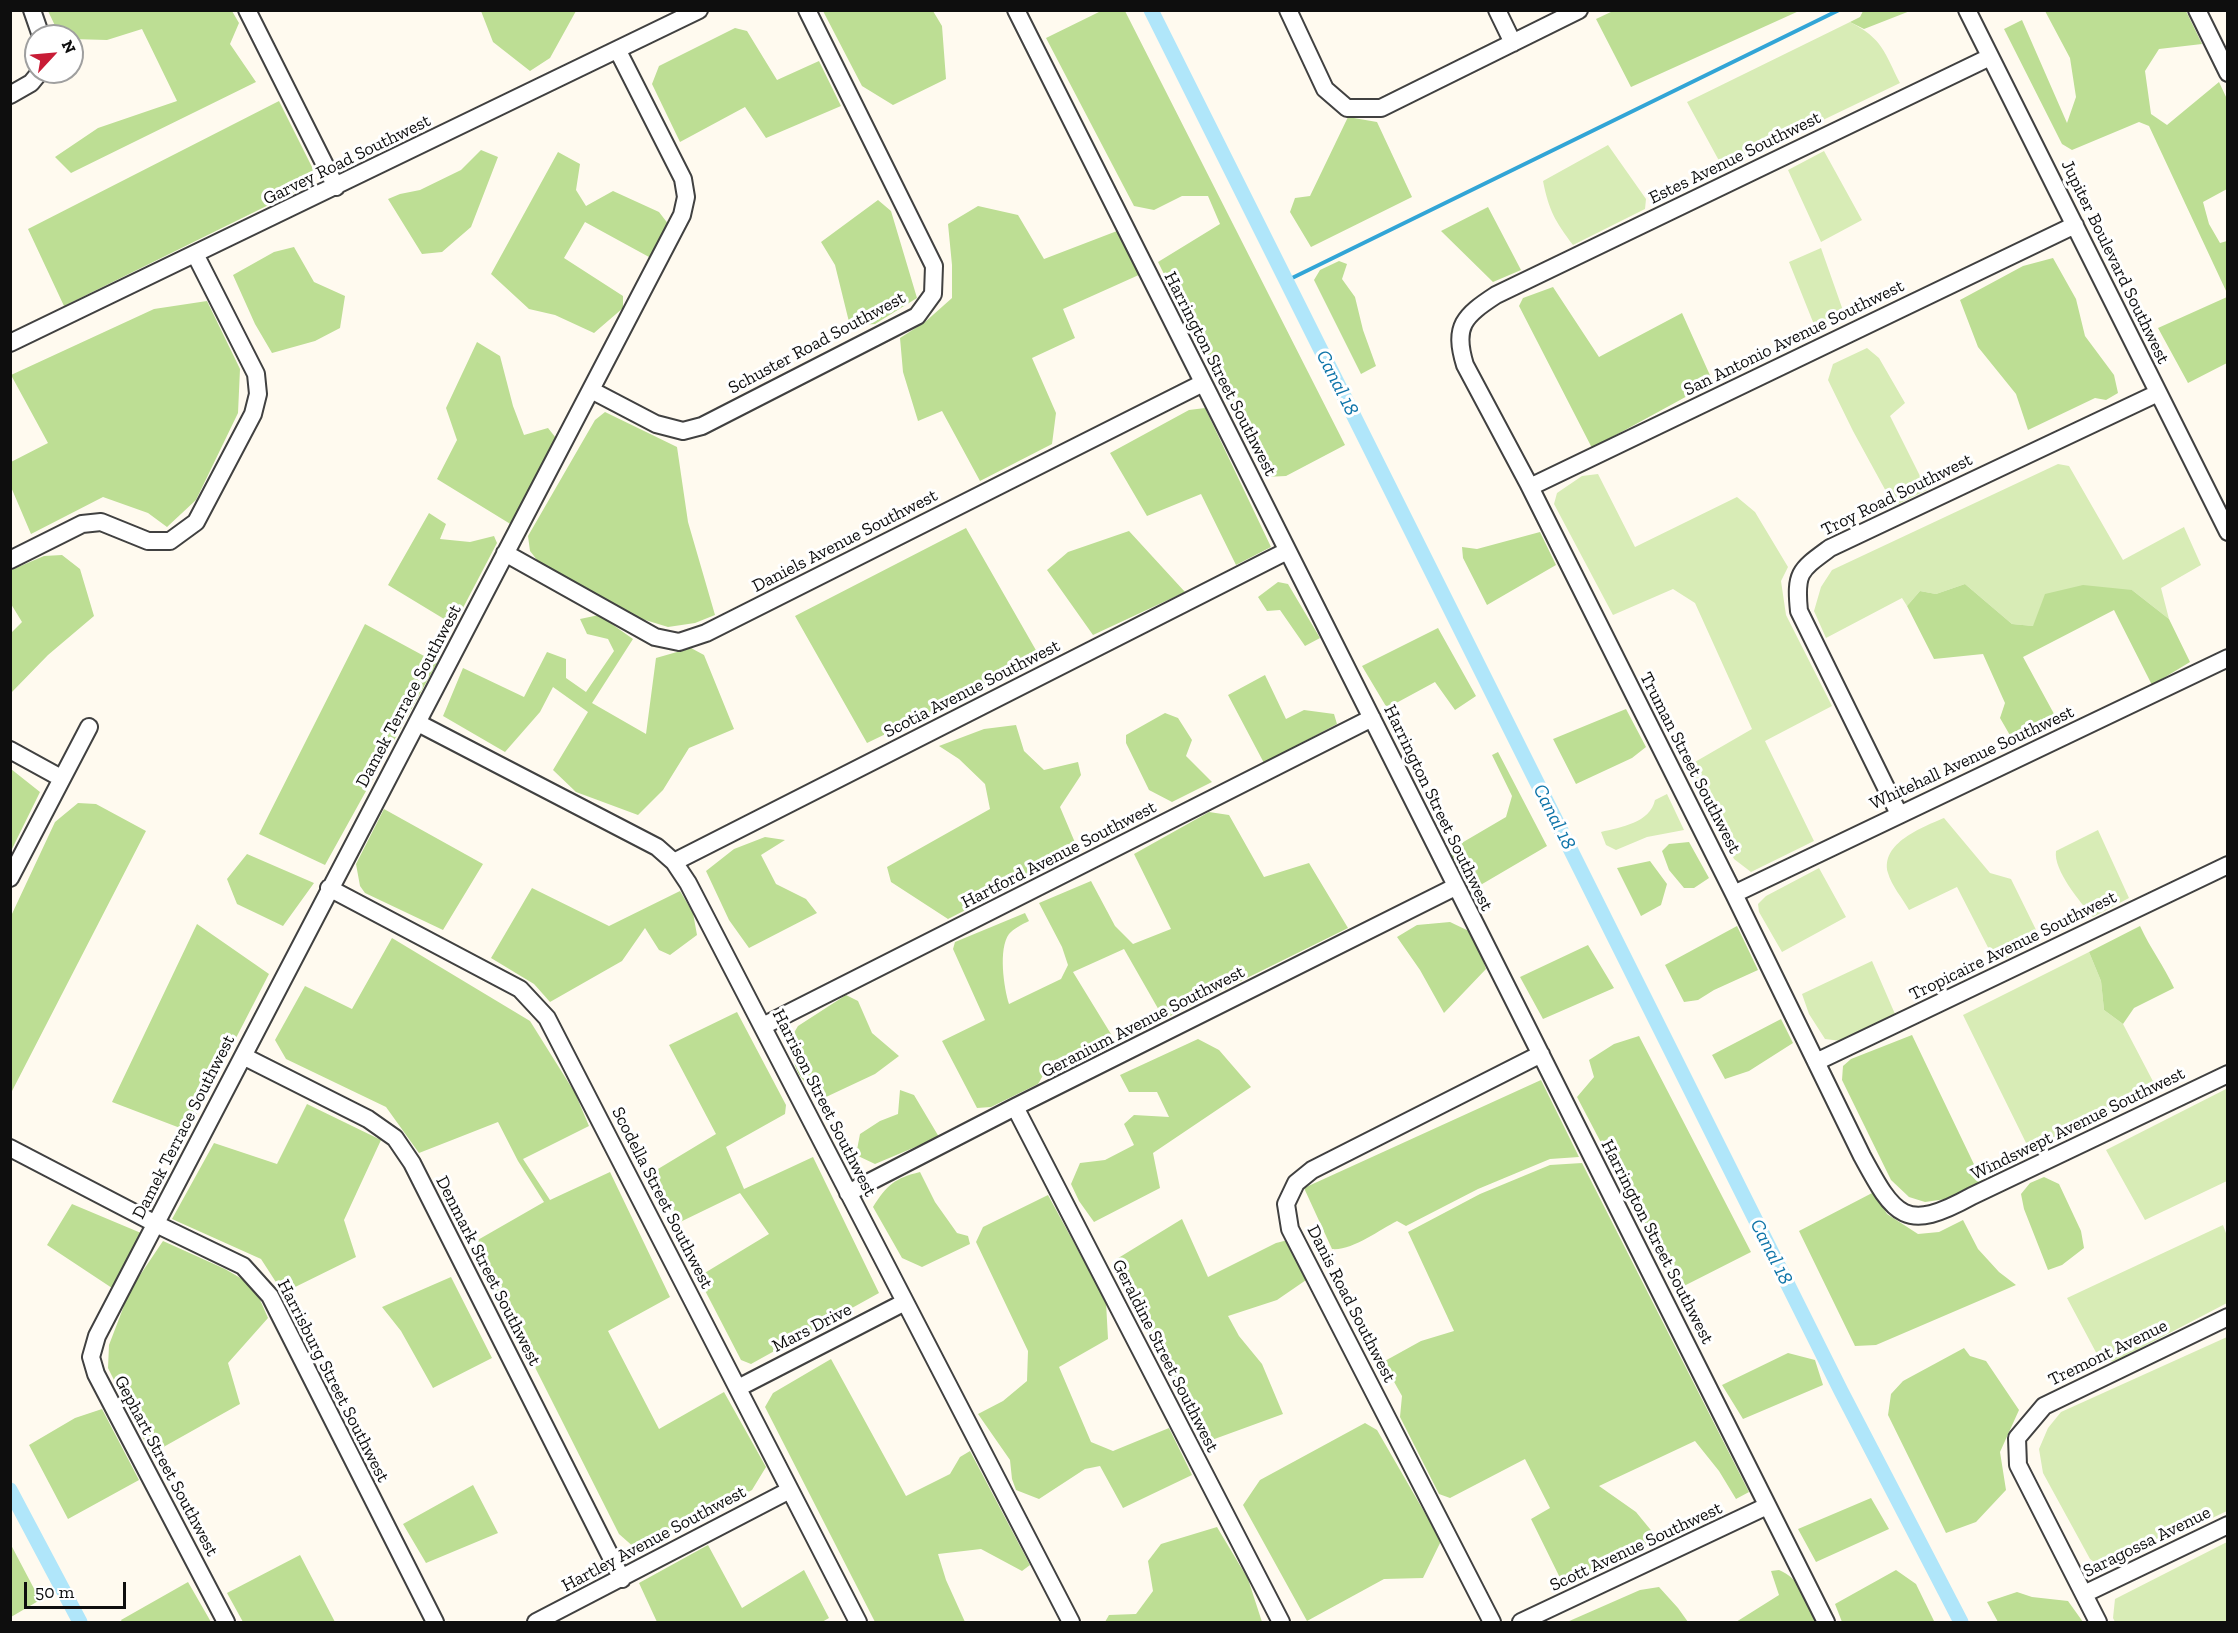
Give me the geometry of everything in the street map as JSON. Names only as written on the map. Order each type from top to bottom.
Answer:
[{"type":"street","name":"Garvey Road Southwest","points":[[10,344],[699,10]]},
{"type":"street","name":"Schuster Road Southwest","points":[[591,390],[656,424],[683,430],[702,426],[917,316],[933,294],[934,266],[807,10]]},
{"type":"street","name":"Harrington Street Southwest","points":[[1016,10],[1826,1623]]},
{"type":"street","points":[[1288,10],[1325,89],[1347,108],[1381,108],[1579,10]]},
{"type":"street","points":[[1497,10],[1513,43]]},
{"type":"street","name":"Jupiter Boulevard Southwest","points":[[1967,10],[2228,532]]},
{"type":"street","points":[[2197,10],[2228,73]]},
{"type":"street","points":[[251,12],[336,187]]},
{"type":"street","name":"Damek Terrace Southwest","points":[[91,1357],[96,1336],[682,215],[686,197],[683,179],[618,51]]},
{"type":"street","name":"Estes Avenue Southwest","points":[[1496,295],[1990,57]]},
{"type":"street","points":[[10,95],[29,84]]},
{"type":"street","name":"San Antonio Avenue Southwest","points":[[1530,487],[2075,225]]},
{"type":"street","points":[[10,560],[82,524],[101,522],[148,541],[170,541],[196,522],[253,414],[258,394],[256,374],[195,254]]},
{"type":"street","name":"Truman Street Southwest","points":[[1496,295],[1477,308],[1461,325],[1460,347],[1465,365],[1530,487],[1734,894],[1862,1156],[1884,1196],[1900,1211],[1920,1217],[1946,1211]]},
{"type":"street","name":"Daniels Avenue Southwest","points":[[505,553],[655,637],[680,642],[706,633],[1203,383]]},
{"type":"street","name":"Troy Road Southwest","points":[[1899,814],[1799,611],[1796,585],[1806,566],[1830,548],[2158,393]]},
{"type":"street","name":"Scotia Avenue Southwest","points":[[674,862],[1287,551]]},
{"type":"street","name":"Whitehall Avenue Southwest","points":[[1734,894],[2228,658]]},
{"type":"street","name":"Hartford Avenue Southwest","points":[[763,1026],[1372,718]]},
{"type":"street","name":"Harrison Street Southwest","points":[[418,723],[657,848],[674,862],[688,883],[763,1026],[1071,1623]]},
{"type":"street","points":[[10,878],[89,727]]},
{"type":"street","points":[[10,750],[61,778]]},
{"type":"street","name":"Tropicaire Avenue Southwest","points":[[1816,1062],[2228,865]]},
{"type":"street","name":"Geranium Avenue Southwest","points":[[848,1193],[1455,887]]},
{"type":"street","name":"Scodella Street Southwest","points":[[330,888],[520,989],[548,1018],[858,1623]]},
{"type":"street","name":"Danis Road Southwest","points":[[1492,1623],[1290,1228],[1286,1204],[1296,1183],[1312,1170],[1541,1054]]},
{"type":"street","name":"Denmark Street Southwest","points":[[243,1056],[368,1119],[395,1138],[412,1164],[622,1579]]},
{"type":"street","name":"Windswept Avenue Southwest","points":[[1946,1211],[1972,1196],[2228,1074]]},
{"type":"street","name":"Geraldine Street Southwest","points":[[1015,1107],[1281,1623]]},
{"type":"street","name":"Harrisburg Street Southwest","points":[[10,1148],[156,1224],[243,1266],[270,1296],[435,1623]]},
{"type":"street","name":"Mars Drive","points":[[738,1388],[905,1302]]},
{"type":"street","name":"Tremont Avenue","points":[[2084,1594],[2018,1465],[2017,1438],[2044,1406],[2228,1317]]},
{"type":"street","name":"Gephart Street Southwest","points":[[91,1357],[96,1374],[226,1623]]},
{"type":"street","name":"Hartley Avenue Southwest","points":[[536,1623],[790,1490]]},
{"type":"street","name":"Scott Avenue Southwest","points":[[1521,1623],[1767,1506]]},
{"type":"street","name":"Saragossa Avenue","points":[[2084,1594],[2228,1525]]},
{"type":"street","points":[[2084,1594],[2098,1623]]},
{"type":"green space","points":[[481,10],[576,11],[550,58],[530,71],[493,42]]},
{"type":"green space","points":[[1863,10],[1910,11],[1864,29],[1850,22],[1860,17]]},
{"type":"green space","points":[[48,11],[232,11],[239,23],[230,44],[256,82],[71,173],[55,157],[98,128],[177,101],[142,29],[107,40],[84,39],[84,24],[54,24]]},
{"type":"green space","points":[[823,11],[933,11],[942,26],[946,79],[893,105],[862,86]]},
{"type":"green space","points":[[1101,11],[1125,11],[1345,445],[1286,476],[1265,477],[1158,262],[1220,224],[1208,196],[1182,196],[1154,210],[1134,206],[1046,38]]},
{"type":"green space","points":[[1613,11],[1799,11],[1631,87],[1596,19]]},
{"type":"green space","points":[[2045,11],[2186,11],[2202,44],[2159,49],[2145,71],[2151,114],[2167,125],[2219,82],[2227,99],[2227,189],[2203,202],[2209,224],[2220,243],[2227,241],[2227,293],[2149,126],[2139,122],[2072,150],[2062,144],[2004,29],[2022,20],[2067,123],[2076,97],[2070,58]]},
{"type":"green space","points":[[1850,22],[1869,34],[1881,47],[1900,83],[1723,168],[1687,102]]},
{"type":"green space","points":[[735,28],[747,31],[777,80],[819,61],[841,106],[766,138],[745,107],[680,142],[652,84],[659,66]]},
{"type":"green space","points":[[279,101],[313,169],[309,185],[64,306],[28,229]]},
{"type":"green space","points":[[1348,117],[1377,122],[1412,197],[1311,247],[1290,212],[1295,198],[1310,196]]},
{"type":"green space","points":[[1608,145],[1646,199],[1645,209],[1573,245],[1554,215],[1543,181]]},
{"type":"green space","points":[[481,150],[498,157],[471,227],[442,252],[422,254],[388,199],[420,190],[461,170]]},
{"type":"green space","points":[[1824,151],[1862,220],[1821,242],[1788,170]]},
{"type":"green space","points":[[558,152],[580,164],[576,190],[586,206],[613,191],[659,212],[669,225],[649,257],[585,222],[564,258],[623,296],[623,308],[594,333],[555,315],[529,309],[491,274]]},
{"type":"green space","points":[[878,200],[891,211],[917,298],[875,324],[850,326],[835,265],[821,242]]},
{"type":"green space","points":[[978,206],[1018,215],[1044,259],[1117,231],[1141,274],[1063,309],[1075,338],[1032,358],[1056,413],[1052,444],[980,481],[942,411],[918,421],[903,372],[900,338],[925,322],[952,298],[948,224]]},
{"type":"green space","points":[[1488,207],[1521,270],[1493,282],[1441,231]]},
{"type":"green space","points":[[294,247],[314,282],[345,296],[340,328],[315,341],[272,353],[255,324],[233,275],[274,252]]},
{"type":"green space","points":[[1821,248],[1846,319],[1817,332],[1789,262]]},
{"type":"green space","points":[[2053,258],[2076,299],[2085,336],[2114,375],[2118,393],[2106,400],[2095,398],[2028,430],[2016,394],[1978,347],[1960,300],[2023,266]]},
{"type":"green space","points":[[1339,261],[1347,264],[1342,279],[1355,297],[1363,330],[1376,366],[1361,374],[1314,280],[1320,270]]},
{"type":"green space","points":[[1553,287],[1599,357],[1682,313],[1713,382],[1592,448],[1519,306],[1523,298]]},
{"type":"green space","points":[[2227,297],[2227,363],[2188,383],[2158,328]]},
{"type":"green space","points":[[207,301],[240,369],[238,413],[196,500],[167,527],[148,513],[103,497],[31,534],[11,487],[11,462],[48,443],[11,375],[154,309]]},
{"type":"green space","points":[[477,342],[500,356],[513,406],[524,435],[548,428],[556,438],[512,525],[437,479],[457,440],[446,408]]},
{"type":"green space","points":[[1867,348],[1879,358],[1905,403],[1890,416],[1927,490],[1894,506],[1828,380],[1833,364]]},
{"type":"green space","points":[[1205,408],[1271,547],[1236,565],[1201,494],[1147,516],[1110,453],[1189,410]]},
{"type":"green space","points":[[605,412],[677,447],[688,522],[715,615],[695,623],[668,627],[642,619],[541,565],[530,551],[528,536],[595,420]]},
{"type":"green space","points":[[2058,464],[2069,466],[2123,560],[2184,527],[2201,565],[2161,588],[2169,619],[2132,590],[2033,626],[2012,624],[1965,584],[1936,594],[1920,591],[1907,606],[1902,598],[1826,638],[1814,611],[1821,587],[1832,570]]},
{"type":"green space","points":[[1598,474],[1635,547],[1737,497],[1755,512],[1788,567],[1781,581],[1786,615],[1832,706],[1765,741],[1814,841],[1751,872],[1734,859],[1688,766],[1752,729],[1695,603],[1673,589],[1613,615],[1554,504],[1557,493],[1582,476]]},
{"type":"green space","points":[[429,513],[446,524],[440,539],[470,542],[494,536],[497,543],[454,625],[388,585]]},
{"type":"green space","points":[[966,528],[1041,659],[867,743],[795,616]]},
{"type":"green space","points":[[1129,531],[1185,592],[1093,635],[1047,570],[1068,552]]},
{"type":"green space","points":[[1540,532],[1556,565],[1487,605],[1463,558],[1462,547],[1477,549]]},
{"type":"green space","points":[[62,555],[80,569],[94,616],[48,655],[11,693],[11,633],[22,622],[11,604],[11,570],[44,556]]},
{"type":"green space","points":[[1278,582],[1288,584],[1320,638],[1305,646],[1280,610],[1267,611],[1258,597]]},
{"type":"green space","points":[[1965,584],[2012,624],[2033,626],[2045,594],[2083,585],[2132,590],[2169,619],[2190,662],[2152,685],[2114,610],[2023,657],[2059,723],[2015,744],[2000,718],[2005,703],[1983,654],[1934,659],[1907,606],[1920,591],[1936,594]]},
{"type":"green space","points":[[599,615],[633,639],[592,703],[646,734],[656,658],[691,648],[704,655],[734,729],[689,748],[663,790],[638,815],[576,792],[553,770],[588,712],[553,687],[540,712],[505,752],[443,716],[463,668],[524,697],[547,652],[566,659],[566,678],[586,692],[614,651],[608,639],[587,634],[580,619]]},
{"type":"green space","points":[[365,624],[437,663],[325,865],[259,834]]},
{"type":"green space","points":[[1438,628],[1476,696],[1455,710],[1435,682],[1387,708],[1362,666]]},
{"type":"green space","points":[[1265,675],[1286,719],[1304,710],[1334,714],[1337,724],[1264,763],[1228,695]]},
{"type":"green space","points":[[1626,709],[1646,747],[1632,758],[1576,784],[1553,739]]},
{"type":"green space","points":[[1165,713],[1178,718],[1192,740],[1186,756],[1212,782],[1172,802],[1149,790],[1126,743],[1126,735]]},
{"type":"green space","points":[[1016,725],[1024,751],[1044,770],[1078,762],[1081,775],[1060,807],[1079,852],[948,919],[891,882],[887,867],[990,809],[985,784],[959,759],[939,746],[984,729]]},
{"type":"green space","points":[[1498,752],[1547,846],[1472,890],[1448,851],[1506,817],[1512,796],[1492,755]]},
{"type":"green space","points":[[11,769],[40,792],[11,851]]},
{"type":"green space","points":[[1667,794],[1684,830],[1647,837],[1616,850],[1606,845],[1601,832],[1626,826],[1641,819],[1652,808],[1655,800]]},
{"type":"green space","points":[[78,803],[96,804],[146,831],[11,1093],[11,916],[55,822]]},
{"type":"green space","points":[[384,809],[483,864],[443,930],[365,893],[360,886],[356,864]]},
{"type":"green space","points":[[1209,812],[1229,815],[1264,877],[1309,863],[1348,928],[1164,1019],[1124,949],[1073,972],[1114,1039],[1096,1047],[1074,1067],[1052,1060],[1038,1084],[991,1107],[977,1108],[942,1041],[985,1020],[953,949],[955,942],[1025,913],[1029,921],[1009,934],[1004,949],[1004,979],[1009,1004],[1061,979],[1068,965],[1062,947],[1039,903],[1091,881],[1115,926],[1133,944],[1171,929],[1134,854]]},
{"type":"green space","points":[[1944,818],[1990,873],[2011,879],[2041,940],[1996,963],[1957,887],[1909,910],[1888,873],[1887,862],[1890,853],[1915,831]]},
{"type":"green space","points":[[2098,830],[2129,898],[2093,917],[2063,877],[2056,859],[2056,851]]},
{"type":"green space","points":[[765,837],[785,840],[761,855],[776,884],[806,899],[817,913],[749,948],[729,920],[706,871],[734,849]]},
{"type":"green space","points":[[1689,842],[1709,878],[1694,888],[1684,888],[1669,870],[1662,851],[1669,844]]},
{"type":"green space","points":[[247,854],[314,883],[283,926],[237,904],[227,879]]},
{"type":"green space","points":[[1650,861],[1667,884],[1661,905],[1641,916],[1617,868]]},
{"type":"green space","points":[[1819,868],[1846,917],[1782,952],[1759,912],[1758,904],[1766,896]]},
{"type":"green space","points":[[532,888],[609,926],[680,891],[693,913],[697,935],[670,955],[659,950],[645,928],[622,961],[550,1002],[534,984],[491,958]]},
{"type":"green space","points":[[1450,922],[1473,933],[1486,969],[1444,1013],[1420,970],[1397,937],[1417,925]]},
{"type":"green space","points":[[197,924],[269,974],[188,1131],[112,1102]]},
{"type":"green space","points":[[1737,926],[1758,970],[1698,1000],[1684,1002],[1665,965]]},
{"type":"green space","points":[[2140,926],[2174,988],[2134,1008],[2123,1024],[2104,1010],[2101,981],[2089,952]]},
{"type":"green space","points":[[392,938],[530,1021],[575,1093],[589,1126],[523,1159],[550,1200],[610,1172],[670,1297],[608,1331],[659,1429],[724,1392],[766,1467],[752,1490],[636,1549],[619,1534],[491,1280],[476,1241],[544,1202],[518,1161],[498,1122],[419,1153],[386,1107],[286,1059],[275,1040],[305,986],[352,1009]]},
{"type":"green space","points":[[1588,945],[1614,988],[1543,1019],[1520,977]]},
{"type":"green space","points":[[2089,952],[2101,981],[2104,1010],[2123,1024],[2157,1089],[2031,1153],[1963,1015]]},
{"type":"green space","points":[[1872,961],[1895,1014],[1841,1041],[1825,1039],[1809,1014],[1802,994]]},
{"type":"green space","points":[[846,995],[858,1001],[872,1033],[899,1056],[875,1074],[826,1097],[799,1075],[789,1041],[798,1026]]},
{"type":"green space","points":[[737,1012],[786,1105],[785,1114],[726,1147],[744,1189],[813,1157],[879,1293],[751,1364],[741,1360],[698,1277],[769,1234],[740,1193],[676,1224],[653,1172],[716,1134],[669,1045]]},
{"type":"green space","points":[[1781,1019],[1793,1043],[1749,1071],[1725,1079],[1712,1055]]},
{"type":"green space","points":[[1912,1035],[1982,1181],[1946,1199],[1925,1202],[1909,1197],[1891,1180],[1842,1080],[1843,1066],[1851,1059]]},
{"type":"green space","points":[[1639,1036],[1751,1252],[1678,1289],[1577,1097],[1594,1077],[1589,1060],[1614,1044]]},
{"type":"green space","points":[[1198,1039],[1219,1050],[1251,1087],[1153,1153],[1160,1188],[1094,1222],[1079,1201],[1071,1184],[1080,1163],[1105,1160],[1134,1145],[1124,1124],[1134,1115],[1169,1117],[1157,1092],[1129,1092],[1120,1075]]},
{"type":"green space","points":[[1541,1080],[1579,1157],[1550,1159],[1478,1189],[1406,1226],[1397,1221],[1348,1247],[1332,1249],[1304,1188]]},
{"type":"green space","points":[[2226,1089],[2227,1181],[2145,1220],[2106,1150]]},
{"type":"green space","points":[[900,1090],[914,1095],[939,1137],[875,1164],[856,1155],[860,1134],[880,1121],[898,1114]]},
{"type":"green space","points":[[307,1104],[381,1140],[344,1220],[356,1257],[283,1293],[261,1259],[172,1219],[214,1143],[277,1164]]},
{"type":"green space","points":[[1582,1163],[1749,1492],[1736,1499],[1719,1471],[1695,1441],[1599,1486],[1636,1512],[1659,1540],[1565,1588],[1531,1519],[1550,1508],[1525,1459],[1450,1498],[1439,1494],[1400,1417],[1402,1396],[1383,1362],[1421,1341],[1454,1331],[1408,1232],[1480,1194],[1550,1165]]},
{"type":"green space","points":[[920,1172],[935,1202],[957,1233],[968,1236],[970,1244],[922,1267],[902,1258],[873,1207],[892,1183]]},
{"type":"green space","points":[[2044,1177],[2059,1184],[2081,1231],[2084,1248],[2062,1265],[2048,1270],[2024,1209],[2021,1194],[2030,1183]]},
{"type":"green space","points":[[1874,1192],[1887,1214],[1918,1234],[1939,1232],[1963,1220],[1978,1249],[1999,1272],[2016,1285],[1876,1345],[1855,1346],[1799,1231]]},
{"type":"green space","points":[[1048,1195],[1106,1302],[1108,1339],[1059,1367],[1091,1442],[1113,1451],[1169,1428],[1192,1475],[1123,1508],[1100,1466],[1085,1469],[1039,1499],[1016,1490],[1010,1460],[978,1414],[1003,1401],[1027,1381],[1028,1351],[976,1242],[983,1227]]},
{"type":"green space","points":[[72,1204],[141,1233],[112,1288],[47,1245]]},
{"type":"green space","points":[[1182,1219],[1208,1277],[1276,1243],[1288,1240],[1309,1278],[1277,1300],[1228,1316],[1239,1336],[1262,1364],[1283,1414],[1209,1441],[1201,1431],[1113,1269],[1115,1260]]},
{"type":"green space","points":[[2223,1225],[2227,1236],[2227,1303],[2114,1362],[2099,1358],[2067,1298]]},
{"type":"green space","points":[[163,1241],[225,1269],[254,1286],[268,1318],[228,1363],[240,1404],[151,1454],[108,1368],[109,1345],[130,1290]]},
{"type":"green space","points":[[451,1277],[492,1358],[433,1388],[401,1331],[382,1307]]},
{"type":"green space","points":[[2227,1337],[2227,1511],[2104,1569],[2090,1559],[2043,1473],[2039,1449],[2048,1428],[2061,1412]]},
{"type":"green space","points":[[1964,1348],[1970,1356],[1986,1361],[2019,1410],[2000,1452],[2006,1490],[1976,1522],[1946,1533],[1888,1415],[1891,1394],[1903,1381]]},
{"type":"green space","points":[[1788,1353],[1815,1360],[1823,1385],[1743,1419],[1722,1385]]},
{"type":"green space","points":[[831,1359],[906,1496],[950,1474],[960,1457],[970,1451],[1030,1565],[1022,1571],[981,1549],[938,1554],[946,1580],[965,1622],[875,1622],[765,1407],[773,1393]]},
{"type":"green space","points":[[102,1409],[139,1480],[68,1519],[29,1445],[75,1418]]},
{"type":"green space","points":[[1365,1423],[1377,1430],[1441,1541],[1423,1578],[1384,1579],[1307,1621],[1243,1505],[1260,1480]]},
{"type":"green space","points":[[473,1485],[498,1533],[426,1563],[403,1524]]},
{"type":"green space","points":[[1871,1498],[1889,1529],[1816,1562],[1798,1529]]},
{"type":"green space","points":[[1217,1527],[1248,1579],[1262,1622],[1105,1622],[1109,1615],[1136,1614],[1153,1591],[1148,1561],[1161,1544]]},
{"type":"green space","points":[[2227,1542],[2227,1622],[2115,1622],[2113,1618],[2115,1599]]},
{"type":"green space","points":[[10,1543],[40,1600],[11,1617],[10,1617]]},
{"type":"green space","points":[[708,1545],[742,1608],[804,1570],[829,1618],[822,1622],[657,1622],[639,1583]]},
{"type":"green space","points":[[300,1555],[335,1622],[243,1622],[227,1593]]},
{"type":"green space","points":[[1779,1570],[1798,1585],[1808,1599],[1818,1622],[1736,1622],[1779,1595],[1771,1571]]},
{"type":"green space","points":[[1896,1570],[1916,1584],[1934,1621],[1842,1622],[1835,1604]]},
{"type":"green space","points":[[188,1582],[211,1622],[122,1622],[121,1620]]},
{"type":"green space","points":[[1659,1587],[1688,1622],[1567,1622],[1640,1590]]},
{"type":"green space","points":[[2017,1592],[2032,1597],[2068,1601],[2083,1622],[1998,1622],[1987,1602]]},
{"type":"waterway","name":"Canal 18","points":[[1151,10],[1841,1391],[1961,1622]]},
{"type":"waterway","points":[[1286,281],[1839,10]]},
{"type":"waterway","points":[[10,1490],[80,1622]]}]
